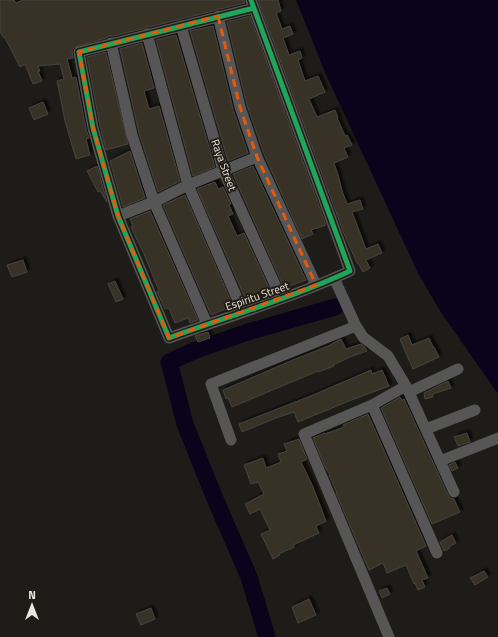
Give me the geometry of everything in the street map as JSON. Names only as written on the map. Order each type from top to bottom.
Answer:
[{"type":"street","points":[[252,4],[218,16],[79,52],[93,128],[118,216],[154,202],[223,170],[257,157]]},
{"type":"street","name":"Espiritu Street","points":[[118,216],[169,338],[316,285],[335,281],[350,271],[252,4]]},
{"type":"street","points":[[218,16],[240,107],[257,157],[316,285]]},
{"type":"street","name":"Raya Street","points":[[181,26],[223,170],[281,298]]},
{"type":"street","points":[[147,34],[188,185],[243,312]]},
{"type":"street","points":[[112,43],[132,135],[154,202],[207,324]]},
{"type":"street","points":[[335,281],[354,322],[363,337],[388,356],[408,389],[454,492]]},
{"type":"street","points":[[231,440],[211,384],[354,322]]},
{"type":"street","points":[[389,637],[304,434],[458,369]]},
{"type":"street","points":[[372,405],[437,553]]},
{"type":"street","points":[[426,429],[475,410]]},
{"type":"street","points":[[440,461],[498,438]]},
{"type":"highlighted area","points":[[218,16],[240,107],[257,157],[316,285],[169,338],[118,216],[93,128],[79,52]]},
{"type":"shaded area","points":[[296,0],[498,0],[498,394],[440,311],[418,273],[327,77]]},
{"type":"building","points":[[0,0],[14,0],[16,3],[23,0],[244,0],[245,3],[109,36],[75,47],[72,50],[73,58],[67,59],[72,78],[76,77],[89,138],[86,139],[90,155],[76,159],[65,121],[57,81],[64,79],[60,64],[38,66],[40,71],[38,71],[42,81],[33,84],[25,64],[20,67],[5,38],[0,32]]},
{"type":"building","points":[[258,0],[278,0],[281,11],[276,13],[282,29],[290,26],[293,34],[283,38],[289,55],[300,51],[302,58],[298,60],[305,81],[318,76],[325,92],[309,99],[317,117],[335,110],[345,136],[347,135],[352,145],[344,148],[348,157],[334,163],[347,204],[360,200],[363,209],[352,212],[366,249],[378,244],[382,253],[366,260],[370,268],[363,272],[357,263],[344,234]]},
{"type":"building","points":[[250,16],[326,225],[311,230],[313,234],[302,239],[264,154],[247,105],[227,22]]},
{"type":"building","points":[[213,26],[233,109],[248,153],[228,161],[190,31]]},
{"type":"building","points":[[176,35],[215,167],[193,176],[156,40]]},
{"type":"building","points":[[142,43],[154,88],[144,91],[149,109],[159,106],[180,181],[158,192],[139,133],[120,49]]},
{"type":"building","points":[[106,52],[128,144],[106,150],[87,57]]},
{"type":"building","points":[[43,102],[48,114],[34,120],[29,108]]},
{"type":"building","points":[[130,151],[145,198],[123,207],[110,161]]},
{"type":"building","points":[[97,166],[107,202],[100,191],[98,192],[87,171]]},
{"type":"building","points":[[253,166],[306,280],[284,288],[233,174]]},
{"type":"building","points":[[215,182],[218,189],[223,187],[231,204],[229,205],[233,214],[228,216],[237,236],[244,233],[270,290],[246,300],[197,189]]},
{"type":"building","points":[[185,195],[233,306],[211,315],[163,205]]},
{"type":"building","points":[[150,211],[198,320],[190,323],[188,318],[175,323],[169,308],[165,309],[157,292],[159,291],[131,227],[133,226],[130,219]]},
{"type":"building","points":[[23,260],[27,272],[12,277],[7,265]]},
{"type":"building","points":[[115,281],[123,299],[116,302],[108,284]]},
{"type":"building","points":[[208,332],[210,338],[198,342],[195,336]]},
{"type":"building","points":[[408,335],[412,345],[429,338],[439,357],[413,369],[400,339]]},
{"type":"building","points":[[341,339],[346,349],[361,344],[367,351],[350,357],[333,365],[334,366],[318,371],[232,407],[228,398],[226,399],[223,390],[328,346]]},
{"type":"building","points":[[371,370],[372,374],[382,370],[389,386],[298,422],[294,412],[242,432],[239,424]]},
{"type":"building","points":[[448,381],[451,388],[433,394],[433,397],[425,399],[424,393]]},
{"type":"building","points":[[400,397],[402,400],[404,399],[448,495],[450,498],[454,499],[460,512],[432,524],[381,408]]},
{"type":"building","points":[[368,414],[426,546],[416,551],[428,578],[422,580],[425,587],[418,590],[406,565],[387,573],[383,563],[369,570],[313,438],[344,427],[343,425]]},
{"type":"building","points":[[467,433],[470,442],[458,446],[454,437]]},
{"type":"building","points":[[299,439],[307,459],[301,462],[313,487],[326,521],[316,526],[319,533],[293,545],[294,547],[279,554],[280,555],[273,559],[261,534],[270,530],[260,509],[250,514],[245,504],[264,494],[258,482],[251,484],[244,465],[263,458],[266,468],[281,462],[278,454],[287,451],[284,444]]},
{"type":"building","points":[[455,462],[458,468],[452,471],[449,465]]},
{"type":"building","points":[[452,535],[456,543],[444,551],[440,542]]},
{"type":"building","points":[[484,571],[488,577],[475,585],[470,578]]},
{"type":"building","points":[[387,588],[390,594],[382,598],[379,591]]},
{"type":"building","points":[[309,599],[316,615],[298,623],[292,607]]},
{"type":"building","points":[[151,608],[155,619],[141,625],[136,614]]},
{"type":"waterway","points":[[267,637],[249,577],[185,424],[169,362],[196,350],[248,332],[335,307]]},
{"type":"cycle path","points":[[251,0],[350,271],[306,290],[169,338],[118,216],[93,128],[79,52],[254,8]]}]
